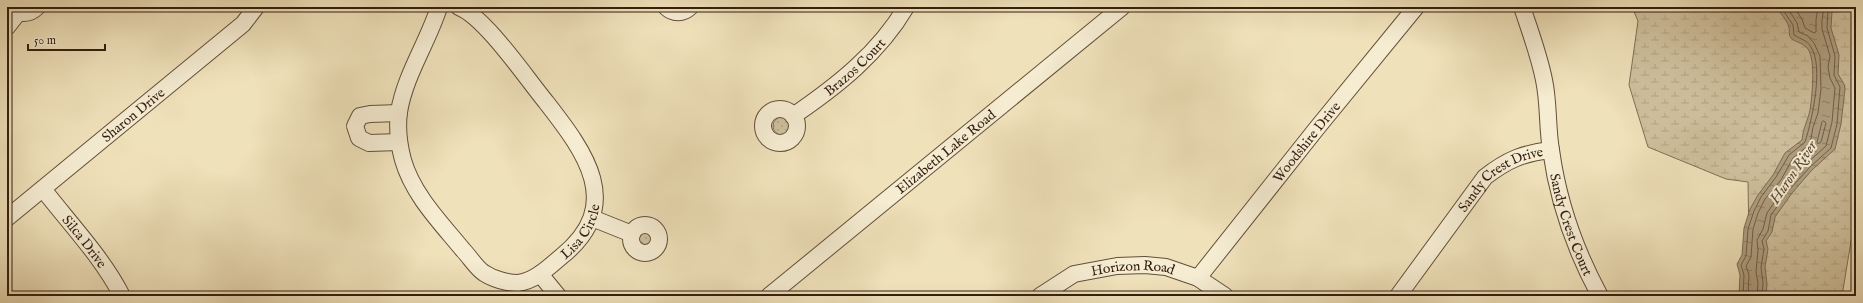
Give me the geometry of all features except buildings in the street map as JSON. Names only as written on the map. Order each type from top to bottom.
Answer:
[{"type":"street","points":[[7,27],[15,10],[27,13],[37,7]]},
{"type":"street","name":"Sharon Drive","points":[[7,218],[243,24],[256,7]]},
{"type":"street","name":"Lisa Circle","points":[[439,7],[433,26],[408,82],[399,113],[399,142],[403,161],[416,190],[434,215],[483,273],[499,280],[517,283],[527,281],[540,274],[566,253],[586,231],[592,218],[595,199],[594,182],[589,168],[575,142],[500,45],[478,20],[466,10],[459,7]]},
{"type":"street","points":[[666,7],[675,12],[682,12],[690,7]]},
{"type":"street","name":"Brazos Court","points":[[793,116],[852,71],[874,51],[896,24],[906,7]]},
{"type":"street","name":"Elizabeth Lake Road","points":[[769,296],[1122,7]]},
{"type":"street","name":"Woodshire Drive","points":[[1198,278],[1317,128],[1416,7]]},
{"type":"street","name":"Sandy Crest Drive","points":[[1398,296],[1485,177],[1501,165],[1529,152],[1551,150],[1544,81],[1537,49],[1522,7]]},
{"type":"street","points":[[399,113],[370,114],[360,116],[355,126],[359,138],[369,143],[399,142]]},
{"type":"street","name":"Sandy Crest Court","points":[[1551,150],[1560,194],[1572,237],[1600,296]]},
{"type":"street","name":"Silca Drive","points":[[43,189],[97,257],[114,281],[122,296]]},
{"type":"street","points":[[592,218],[632,234]]},
{"type":"street","name":"Horizon Road","points":[[1040,296],[1074,274],[1118,266],[1145,265],[1166,267],[1198,278],[1225,296]]},
{"type":"street","points":[[540,274],[558,296]]},
{"type":"green space","points":[[1632,7],[1856,7],[1856,211],[1842,296],[1750,296],[1748,182],[1726,179],[1648,147],[1629,85],[1638,21]]},
{"type":"green space","points":[[782,117],[788,120],[791,126],[788,132],[782,135],[776,132],[773,126],[776,120]]},
{"type":"green space","points":[[646,229],[652,232],[655,238],[652,244],[646,247],[640,244],[637,238],[640,232]]},
{"type":"water","name":"Huron River","points":[[1776,7],[1843,7],[1832,11],[1831,28],[1839,55],[1838,74],[1844,84],[1845,89],[1841,124],[1835,149],[1812,170],[1792,193],[1775,217],[1772,232],[1766,241],[1768,249],[1765,267],[1767,284],[1766,296],[1739,296],[1740,275],[1737,264],[1742,255],[1744,228],[1750,209],[1758,195],[1773,175],[1785,153],[1802,140],[1811,104],[1813,70],[1810,54],[1806,47],[1791,38],[1787,23]]}]
